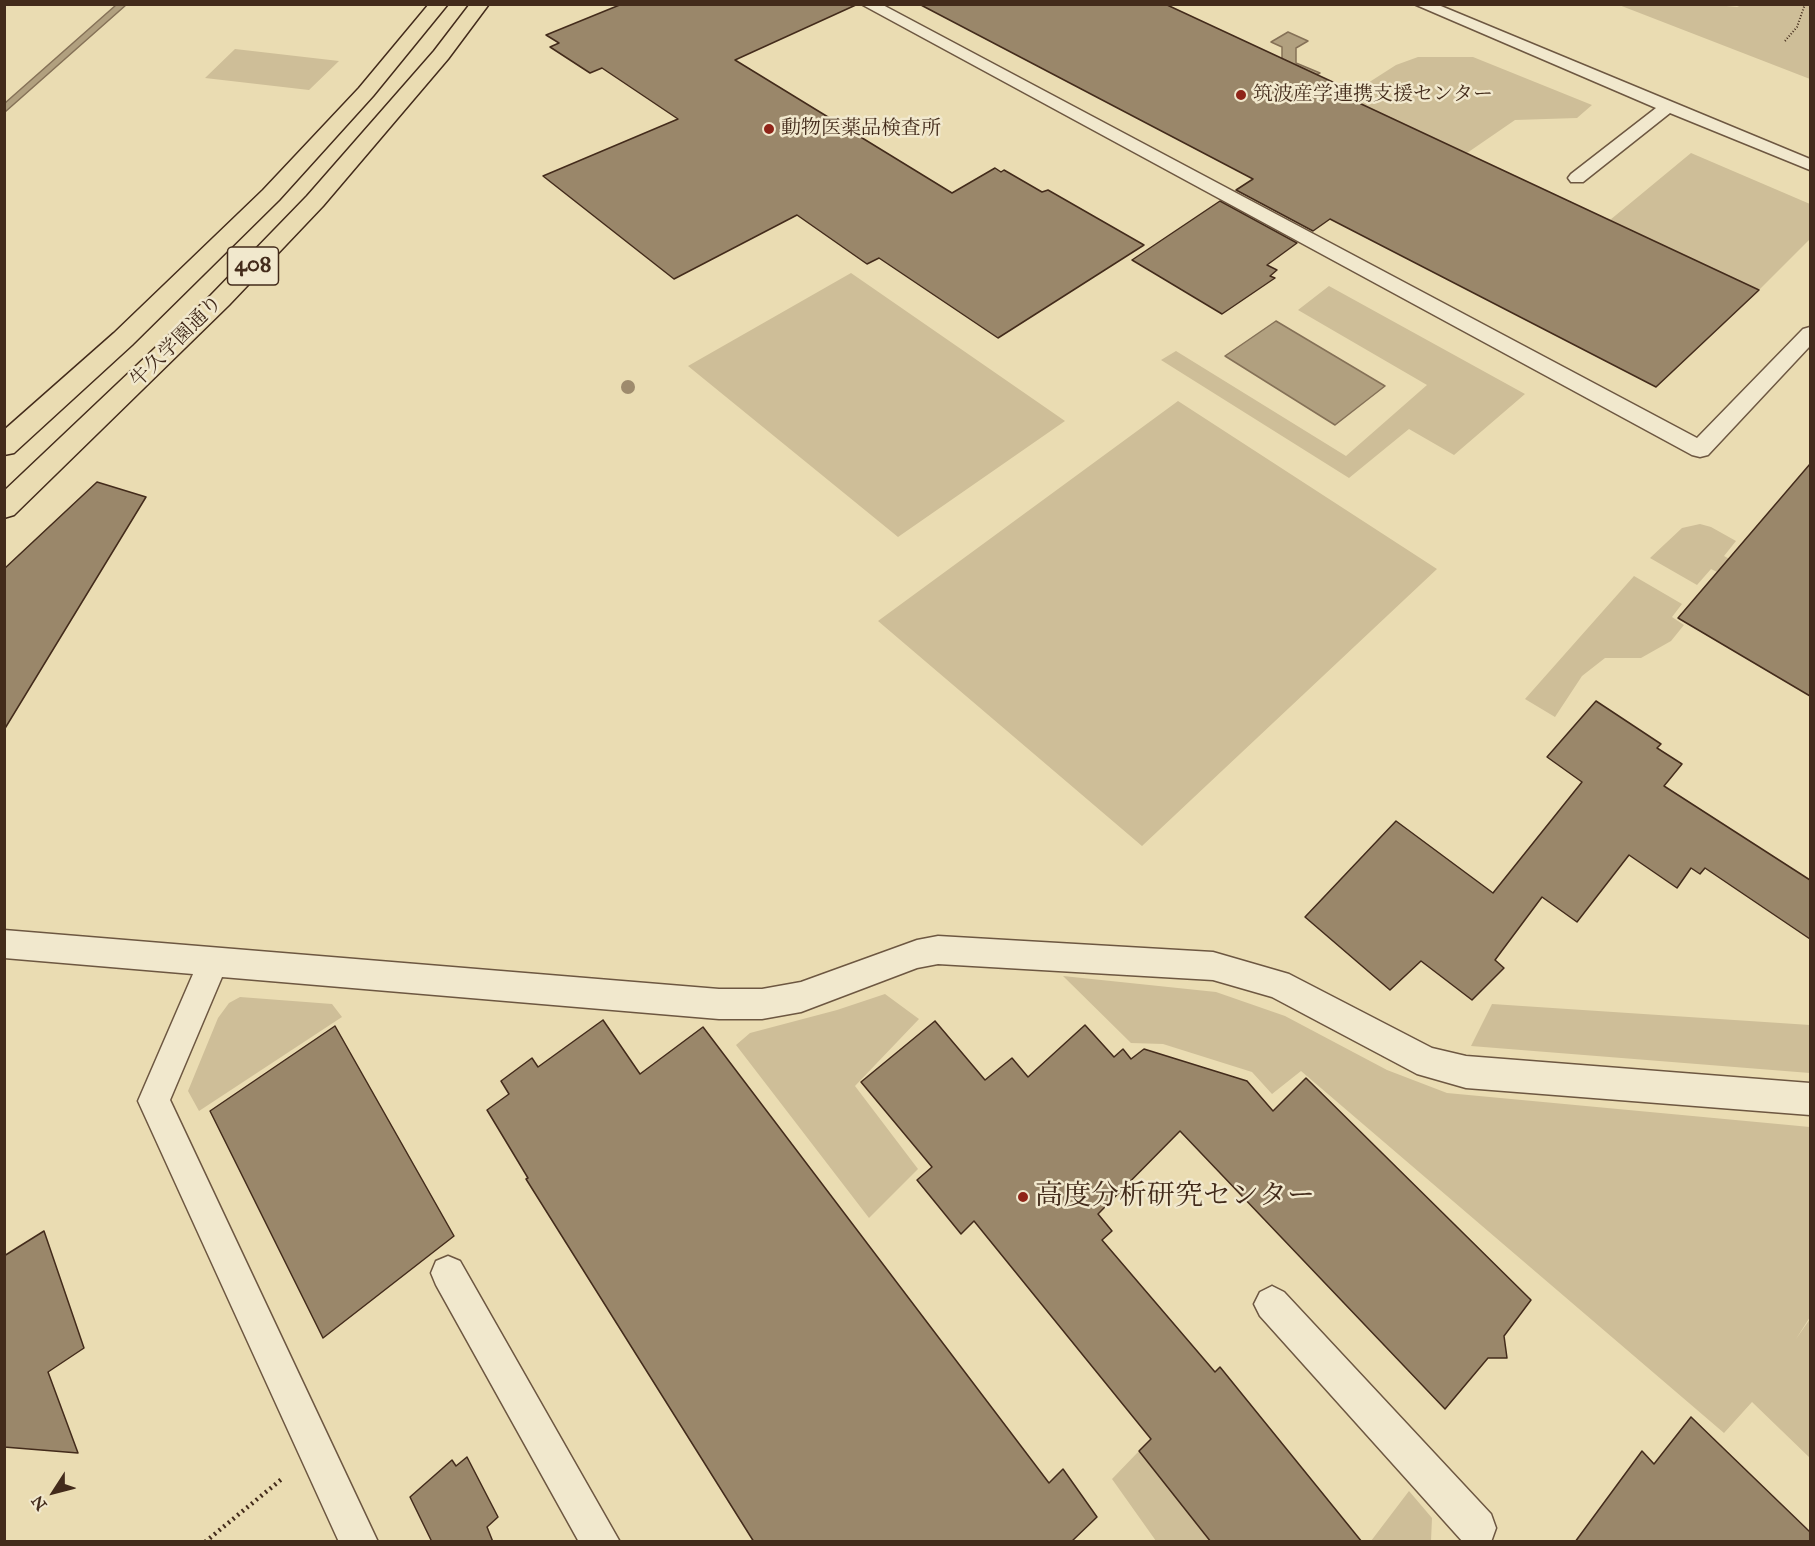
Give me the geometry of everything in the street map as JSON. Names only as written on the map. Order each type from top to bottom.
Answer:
[{"type":"highway","name":"牛久学園通り","points":[[4,446],[123,339],[271,195],[374,83],[440,4]]},
{"type":"highway","name":"牛久学園通り","points":[[4,508],[194,325],[315,201],[441,55],[480,4]]},
{"type":"lane","points":[[868,4],[1700,449],[1810,334]]},
{"type":"lane","points":[[1420,4],[1810,165]]},
{"type":"lane","points":[[1577,178],[1669,106]]},
{"type":"lane","points":[[4,944],[718,1004],[762,1004],[801,997],[918,954],[938,950],[1213,966],[1278,984],[1428,1063],[1466,1071],[1810,1099]]},
{"type":"lane","points":[[213,962],[154,1101],[255,1314],[359,1542]]},
{"type":"lane","points":[[448,1273],[601,1542]]},
{"type":"lane","points":[[1272,1305],[1477,1528]]},
{"type":"path","points":[[1785,41],[1797,27],[1805,4]]},
{"type":"path","points":[[205,1542],[316,1451]]},
{"type":"shaded area","points":[[1705,4],[1737,7],[1744,4],[1810,5],[1810,79],[1619,5]]},
{"type":"shaded area","points":[[116,5],[126,5],[5,112],[5,103]]},
{"type":"shaded area","points":[[1288,32],[1308,41],[1296,48],[1296,63],[1320,73],[1316,75],[1282,59],[1282,47],[1271,42]]},
{"type":"shaded area","points":[[235,49],[339,61],[309,90],[205,78]]},
{"type":"shaded area","points":[[1418,57],[1473,57],[1592,105],[1577,118],[1515,120],[1467,153],[1346,97],[1396,65]]},
{"type":"shaded area","points":[[1691,153],[1810,204],[1810,239],[1759,290],[1610,220]]},
{"type":"shaded area","points":[[851,273],[1065,421],[898,537],[688,366]]},
{"type":"shaded area","points":[[1329,286],[1525,394],[1454,455],[1409,429],[1349,478],[1161,360],[1176,351],[1346,456],[1427,385],[1298,310]]},
{"type":"shaded area","points":[[1276,321],[1385,386],[1335,425],[1225,356]]},
{"type":"shaded area","points":[[1178,401],[1437,569],[1142,846],[878,621]]},
{"type":"shaded area","points":[[1700,524],[1711,527],[1736,541],[1724,556],[1761,576],[1751,589],[1711,569],[1697,585],[1650,558],[1682,528]]},
{"type":"shaded area","points":[[1634,576],[1682,604],[1672,617],[1684,625],[1671,641],[1641,658],[1605,658],[1582,676],[1555,717],[1525,699]]},
{"type":"shaded area","points":[[1063,976],[1216,992],[1285,1016],[1387,1070],[1447,1093],[1810,1127],[1810,1317],[1796,1339],[1810,1319],[1810,1458],[1752,1402],[1724,1433],[1301,1071],[1272,1094],[1252,1072],[1163,1044],[1131,1043]]},
{"type":"shaded area","points":[[885,994],[919,1019],[855,1086],[918,1169],[869,1218],[736,1045],[750,1033],[837,1010]]},
{"type":"shaded area","points":[[240,997],[332,1004],[342,1017],[199,1111],[188,1091],[218,1018],[229,1003]]},
{"type":"shaded area","points":[[1492,1004],[1810,1025],[1810,1073],[1471,1046]]},
{"type":"shaded area","points":[[1139,1451],[1211,1541],[1156,1541],[1112,1479]]},
{"type":"shaded area","points":[[1409,1491],[1432,1518],[1431,1541],[1371,1541]]},
{"type":"building","points":[[622,4],[858,4],[735,60],[952,193],[995,168],[1001,172],[1004,170],[1042,192],[1048,190],[1144,245],[998,338],[879,258],[867,264],[797,215],[674,279],[543,176],[678,119],[602,68],[590,73],[550,47],[559,43],[546,35]]},
{"type":"building","points":[[919,4],[1165,4],[1350,90],[1342,95],[1759,290],[1656,387],[1330,219],[1313,231],[1236,190],[1253,179]]},
{"type":"building","points":[[1220,201],[1297,243],[1267,265],[1277,270],[1270,276],[1275,278],[1222,314],[1132,260]]},
{"type":"building","points":[[1810,464],[1810,696],[1678,618]]},
{"type":"building","points":[[97,482],[146,497],[4,730],[4,569]]},
{"type":"building","points":[[1596,701],[1661,744],[1657,748],[1682,764],[1664,786],[1810,880],[1810,939],[1705,868],[1700,874],[1691,868],[1677,888],[1629,855],[1577,922],[1542,897],[1495,960],[1504,968],[1472,1000],[1421,961],[1390,990],[1305,917],[1396,821],[1493,893],[1582,782],[1547,757]]},
{"type":"building","points":[[603,1020],[640,1074],[703,1027],[1049,1483],[1063,1469],[1097,1517],[1071,1542],[754,1542],[526,1179],[528,1178],[487,1110],[509,1094],[501,1081],[532,1058],[538,1067]]},
{"type":"building","points":[[935,1021],[985,1080],[1012,1058],[1028,1077],[1085,1025],[1114,1057],[1123,1049],[1131,1059],[1144,1049],[1247,1081],[1273,1111],[1306,1078],[1531,1300],[1504,1336],[1507,1358],[1488,1358],[1445,1409],[1180,1131],[1098,1214],[1112,1231],[1102,1240],[1215,1372],[1220,1367],[1362,1542],[1211,1542],[1139,1451],[1151,1439],[974,1221],[961,1234],[917,1180],[932,1167],[861,1082]]},
{"type":"building","points":[[335,1026],[454,1236],[323,1338],[210,1111]]},
{"type":"building","points":[[44,1231],[84,1348],[48,1372],[78,1453],[4,1447],[4,1256]]},
{"type":"building","points":[[1691,1417],[1810,1532],[1810,1542],[1575,1542],[1642,1451],[1654,1464]]},
{"type":"building","points":[[467,1457],[498,1517],[487,1527],[493,1542],[432,1542],[410,1497],[452,1460],[456,1466]]},
{"type":"place","name":"筑波産学連携支援センター","points":[[1241,95]]},
{"type":"place","name":"動物医薬品検査所","points":[[769,129]]},
{"type":"place","name":"高度分析研究センター","points":[[1023,1197]]}]
